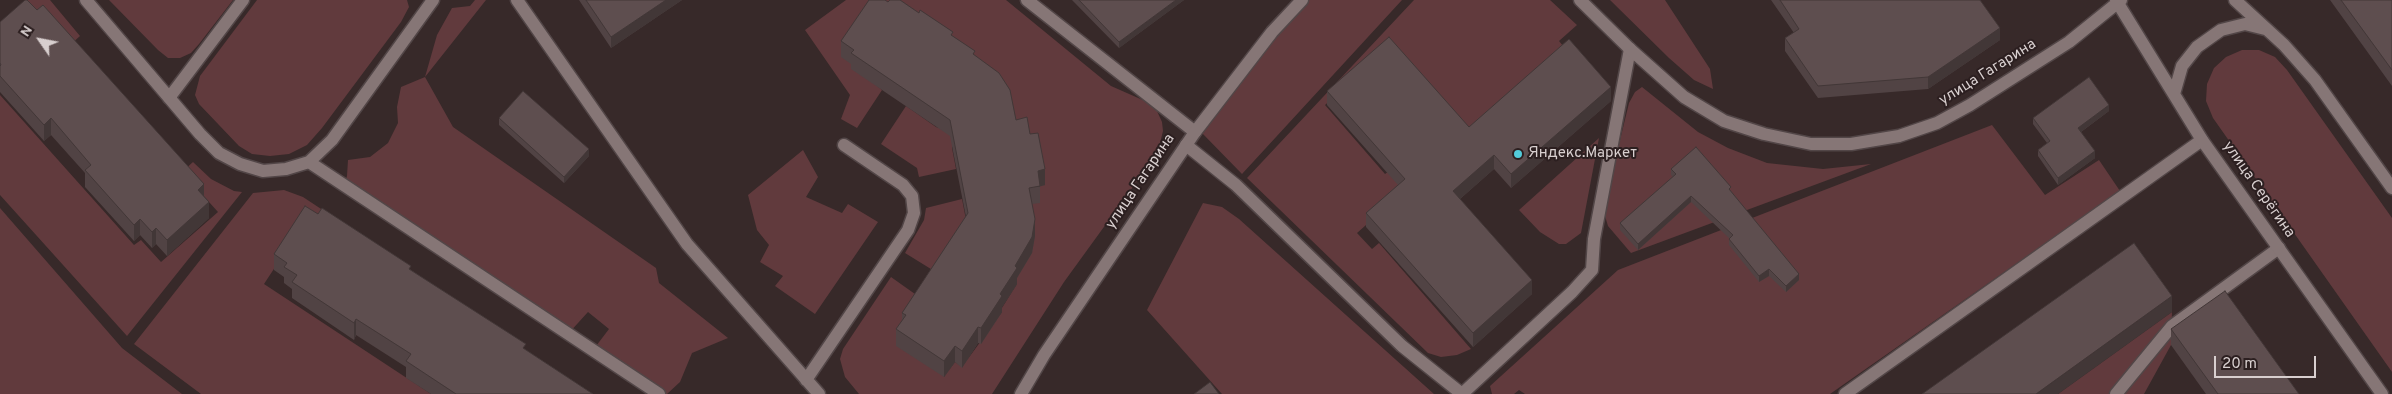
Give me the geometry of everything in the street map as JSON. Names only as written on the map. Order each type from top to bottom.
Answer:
[{"type":"street","points":[[86,0],[200,134],[219,153],[240,164],[263,171],[286,169],[309,162],[332,140],[433,0]]},
{"type":"street","points":[[169,98],[243,0]]},
{"type":"street","points":[[516,0],[687,244],[819,394]]},
{"type":"street","points":[[1027,0],[1195,132]]},
{"type":"street","name":"улица Гагарина","points":[[1022,394],[1044,355],[1186,144],[1272,32],[1302,0]]},
{"type":"street","name":"улица Гагарина","points":[[1580,0],[1630,49],[1684,97],[1724,121],[1764,134],[1811,144],[1851,144],[1899,136],[1936,123],[1970,105],[2068,42],[2118,1]]},
{"type":"street","points":[[2235,0],[2315,80],[2392,188]]},
{"type":"street","name":"улица Серёгина","points":[[2118,1],[2202,140],[2382,394]]},
{"type":"street","points":[[2174,94],[2182,66],[2197,47],[2221,30],[2246,24],[2267,30]]},
{"type":"street","points":[[1186,144],[1236,185],[1402,346],[1462,394],[1572,292],[1592,270],[1594,239],[1630,49]]},
{"type":"street","points":[[1845,394],[2202,140]]},
{"type":"street","points":[[806,380],[908,230],[914,213],[912,196],[903,185],[844,145]]},
{"type":"street","points":[[309,162],[659,394]]},
{"type":"street","points":[[2116,394],[2172,326],[2279,248]]},
{"type":"shaded area","points":[[28,0],[50,0],[80,36],[69,46],[34,7],[0,37],[0,25]]},
{"type":"shaded area","points":[[109,0],[233,0],[191,53],[180,58],[168,58]]},
{"type":"shaded area","points":[[257,0],[407,0],[409,7],[401,22],[322,128],[307,145],[289,154],[270,156],[252,154],[239,146],[199,104],[195,95],[200,76]]},
{"type":"shaded area","points":[[475,0],[486,0],[425,77],[437,35],[452,8],[470,6]]},
{"type":"shaded area","points":[[846,0],[1006,0],[1111,86],[1145,101],[1157,111],[1162,122],[1163,131],[1160,143],[1151,162],[1064,282],[992,394],[859,394],[845,377],[840,359],[843,349],[891,277],[922,299],[944,377],[955,362],[962,367],[1002,312],[1000,311],[1017,284],[1014,282],[1029,205],[1038,187],[854,66],[882,90],[857,128],[841,119],[850,95],[805,30]]},
{"type":"shaded area","points":[[1308,0],[1402,0],[1242,174],[1201,132],[1261,53]]},
{"type":"shaded area","points":[[1414,0],[1550,0],[1577,25],[1559,41],[1568,52],[1469,138],[1389,48],[1325,105],[1385,174],[1392,169],[1409,187],[1357,233],[1372,249],[1379,243],[1471,349],[1457,355],[1441,357],[1428,353],[1247,178]]},
{"type":"shaded area","points":[[1610,0],[1665,0],[1710,69],[1713,89],[1694,80]]},
{"type":"shaded area","points":[[2242,50],[2259,50],[2275,57],[2287,70],[2392,218],[2392,372],[2213,118],[2206,101],[2207,84],[2214,68],[2226,57]]},
{"type":"shaded area","points":[[425,77],[453,127],[656,268],[659,283],[728,338],[692,353],[680,382],[667,394],[659,394],[593,350],[609,329],[588,312],[568,334],[344,185],[347,176],[348,160],[370,157],[388,143],[398,123],[397,107],[401,87]]},
{"type":"shaded area","points":[[1642,87],[1698,132],[1728,148],[1767,163],[1823,169],[1871,164],[1631,253],[1608,226],[1605,216],[1605,202],[1629,103],[1635,92]]},
{"type":"shaded area","points":[[0,95],[134,245],[141,240],[161,262],[218,212],[182,172],[193,162],[211,179],[234,191],[242,192],[127,336],[0,195]]},
{"type":"shaded area","points":[[906,106],[936,127],[953,133],[952,148],[956,169],[919,177],[917,168],[881,144]]},
{"type":"shaded area","points":[[1992,125],[2045,195],[2099,160],[2120,191],[1830,394],[1525,394],[1519,390],[1514,394],[1492,394],[1490,386],[1618,270]]},
{"type":"shaded area","points":[[1599,138],[1581,233],[1566,244],[1559,244],[1540,232],[1519,210]]},
{"type":"shaded area","points":[[803,150],[818,177],[806,197],[842,213],[848,204],[878,222],[815,314],[775,286],[783,276],[760,262],[769,245],[757,230],[748,195]]},
{"type":"shaded area","points":[[284,190],[303,197],[359,234],[310,214],[264,284],[431,394],[201,394],[134,344],[253,193]]},
{"type":"shaded area","points":[[962,199],[967,225],[939,274],[905,253],[924,220],[926,208]]},
{"type":"shaded area","points":[[1203,203],[1222,207],[1239,219],[1434,394],[1222,394],[1147,310]]},
{"type":"shaded area","points":[[0,208],[122,348],[182,394],[0,394]]},
{"type":"shaded area","points":[[2172,312],[2171,345],[2144,394],[2058,394]]},
{"type":"building","points":[[25,0],[37,10],[43,5],[204,184],[198,190],[209,202],[167,240],[156,228],[152,232],[140,219],[134,225],[85,170],[91,165],[51,118],[44,125],[0,76],[0,22]]},
{"type":"building","points":[[586,0],[666,0],[611,37]]},
{"type":"building","points":[[869,0],[885,0],[888,2],[890,0],[900,0],[919,13],[920,10],[953,32],[951,35],[975,51],[973,54],[999,73],[1010,90],[1016,120],[1027,117],[1030,134],[1038,133],[1045,169],[1038,171],[1040,186],[1029,188],[1035,219],[1032,237],[1015,266],[1017,268],[1000,294],[1002,296],[981,328],[978,327],[962,351],[955,346],[944,361],[896,329],[906,315],[902,313],[968,213],[950,120],[851,53],[854,50],[841,41]]},
{"type":"building","points":[[1079,0],[1176,0],[1119,42]]},
{"type":"building","points":[[1780,0],[1980,0],[2000,28],[1928,77],[1818,86],[1785,38],[1799,29]]},
{"type":"building","points":[[2341,0],[2392,0],[2392,70]]},
{"type":"building","points":[[1389,37],[1469,127],[1569,39],[1611,87],[1511,174],[1494,155],[1453,191],[1532,280],[1473,333],[1366,213],[1405,179],[1327,91]]},
{"type":"building","points":[[2089,77],[2109,105],[2078,128],[2095,151],[2058,178],[2038,150],[2050,141],[2033,118]]},
{"type":"building","points":[[523,91],[589,149],[564,177],[499,118]]},
{"type":"building","points":[[1696,147],[1731,187],[1729,189],[1799,274],[1786,286],[1769,269],[1759,276],[1729,239],[1733,235],[1691,196],[1638,244],[1620,223],[1676,174],[1671,169]]},
{"type":"building","points":[[305,206],[318,214],[322,208],[411,266],[409,269],[526,344],[523,348],[593,394],[456,394],[406,361],[411,354],[356,319],[354,323],[292,282],[297,275],[284,267],[287,263],[274,254]]},
{"type":"building","points":[[2134,243],[2172,296],[2036,394],[1922,394]]},
{"type":"building","points":[[2225,291],[2299,394],[2218,394],[2171,329]]},
{"type":"building","points":[[1210,382],[1219,394],[1194,394]]},
{"type":"place","name":"Яндекс.Маркет","points":[[1518,154]]}]
